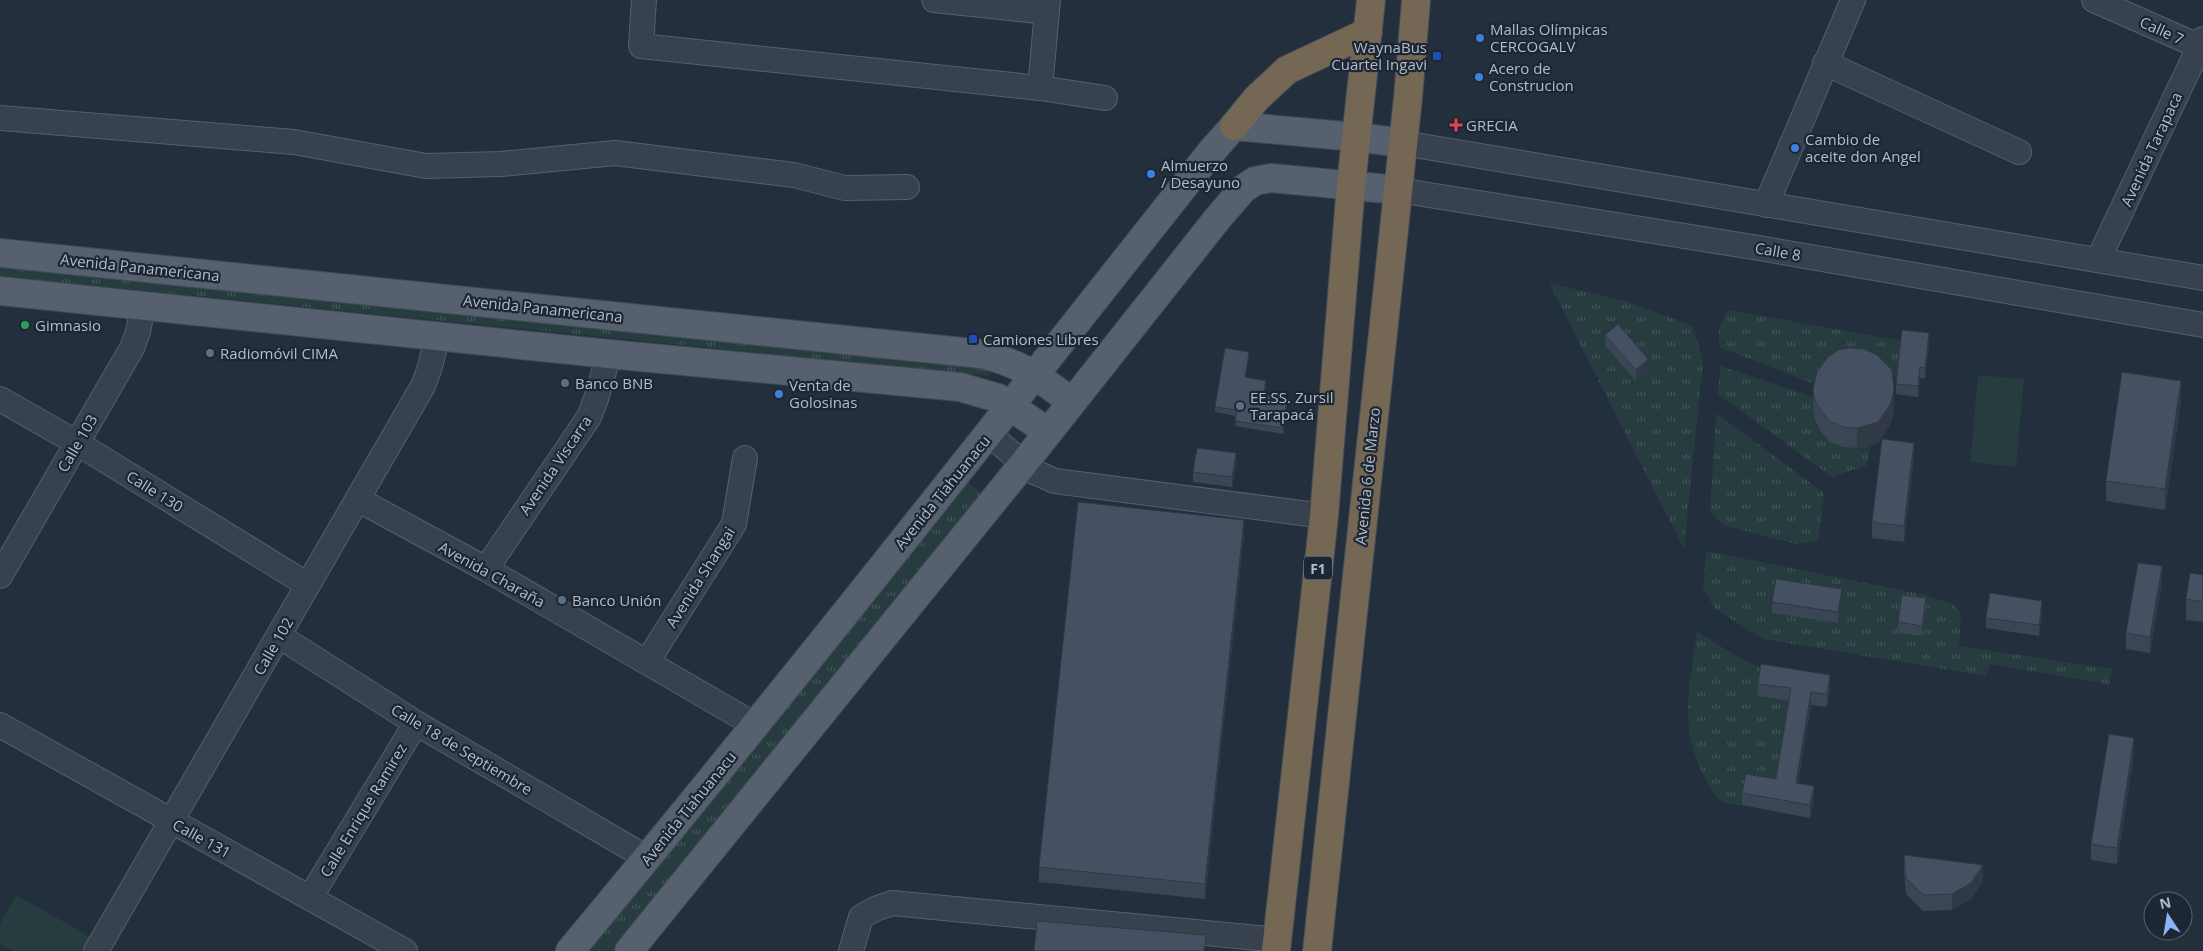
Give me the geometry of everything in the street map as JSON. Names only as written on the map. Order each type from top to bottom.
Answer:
[{"type":"highway","name":"F1","points":[[1277,946],[1324,516],[1351,185],[1371,0]]},
{"type":"highway","name":"Avenida 6 de Marzo","points":[[1317,951],[1403,143],[1416,0]]},
{"type":"highway","points":[[1234,126],[1256,98],[1287,70],[1368,32]]},
{"type":"main road","points":[[1234,126],[1403,143]]},
{"type":"main road","name":"Avenida Tiahuanacu","points":[[570,951],[1012,406],[1211,152],[1234,126]]},
{"type":"main road","points":[[629,951],[1024,463],[1188,254],[1242,189],[1255,181],[1271,178],[1351,185]]},
{"type":"main road","name":"Calle 8","points":[[1351,185],[1398,190]]},
{"type":"main road","name":"Avenida Panamericana","points":[[0,253],[982,354],[1008,361],[1035,375],[1072,402]]},
{"type":"main road","points":[[0,292],[609,354],[960,387],[998,398],[1048,432]]},
{"type":"street","points":[[644,0],[641,46],[1040,88],[1105,98]]},
{"type":"street","points":[[934,0],[1047,6],[1040,88]]},
{"type":"street","points":[[1766,205],[1853,0]]},
{"type":"street","name":"Calle 7","points":[[2094,0],[2202,44]]},
{"type":"street","name":"Avenida Tarapaca","points":[[2098,260],[2202,44]]},
{"type":"street","points":[[1825,63],[2018,152]]},
{"type":"street","points":[[0,118],[294,142],[426,166],[501,164],[615,153],[794,175],[845,188],[907,187]]},
{"type":"street","points":[[1403,143],[2203,278]]},
{"type":"street","name":"Calle 8","points":[[1398,190],[1762,249],[2203,325]]},
{"type":"street","name":"Calle 103","points":[[0,576],[132,348],[138,332],[142,305]]},
{"type":"street","name":"Calle 102","points":[[96,951],[358,500],[422,386],[429,370],[438,336]]},
{"type":"street","name":"Avenida Viscarra","points":[[486,569],[589,417],[609,354]]},
{"type":"street","name":"Calle 130","points":[[0,399],[76,443],[308,585]]},
{"type":"street","points":[[989,434],[1032,471],[1055,481],[1324,516]]},
{"type":"street","name":"Avenida Shangai","points":[[647,662],[734,524],[745,458]]},
{"type":"street","name":"Avenida Charaña","points":[[358,500],[486,569],[755,725]]},
{"type":"street","name":"Calle 18 de Septiembre","points":[[279,636],[416,723],[647,858]]},
{"type":"street","name":"Calle Enrique Ramirez","points":[[310,898],[416,723]]},
{"type":"street","name":"Calle 131","points":[[0,725],[310,898],[393,948]]},
{"type":"street","points":[[851,951],[861,917],[875,908],[892,903],[1277,946]]},
{"type":"green space","points":[[0,264],[990,363],[990,376],[0,276]]},
{"type":"green space","points":[[1549,283],[1625,301],[1693,326],[1703,361],[1684,549]]},
{"type":"green space","points":[[1729,310],[1902,341],[1899,372],[1887,385],[1820,386],[1719,347],[1719,327]]},
{"type":"green space","points":[[1720,366],[1814,397],[1814,418],[1823,436],[1846,446],[1871,445],[1867,465],[1832,477],[1718,394]]},
{"type":"green space","points":[[1978,375],[2024,379],[2016,467],[1970,462]]},
{"type":"green space","points":[[1716,413],[1824,493],[1818,541],[1796,544],[1723,525],[1710,511]]},
{"type":"green space","points":[[965,480],[983,494],[614,951],[585,951]]},
{"type":"green space","points":[[1706,551],[1925,595],[1954,605],[1961,614],[1959,646],[2112,669],[2109,684],[1990,664],[1986,676],[1763,639],[1715,609],[1703,588]]},
{"type":"green space","points":[[1697,631],[1733,654],[1763,669],[1758,696],[1791,701],[1776,792],[1746,787],[1742,805],[1725,803],[1715,795],[1708,785],[1691,742],[1688,706]]},
{"type":"green space","points":[[16,895],[91,937],[83,951],[12,951],[0,944],[0,924]]},
{"type":"building","points":[[1618,324],[1648,359],[1636,370],[1605,335]]},
{"type":"building","points":[[1902,330],[1929,333],[1925,368],[1920,367],[1918,386],[1896,384]]},
{"type":"building","points":[[1225,348],[1249,352],[1245,377],[1266,381],[1263,395],[1287,399],[1283,428],[1235,421],[1237,410],[1215,407]]},
{"type":"building","points":[[1850,348],[1864,349],[1877,355],[1892,370],[1894,391],[1890,405],[1878,422],[1857,428],[1843,427],[1830,421],[1815,401],[1813,389],[1817,372],[1828,357],[1838,350]]},
{"type":"building","points":[[2122,372],[2181,381],[2165,489],[2106,481]]},
{"type":"building","points":[[1882,439],[1914,443],[1904,526],[1872,522]]},
{"type":"building","points":[[1197,448],[1236,453],[1232,477],[1193,472]]},
{"type":"building","points":[[1078,502],[1244,520],[1205,884],[1039,867]]},
{"type":"building","points":[[2138,563],[2162,566],[2150,637],[2126,633]]},
{"type":"building","points":[[2190,573],[2203,575],[2203,602],[2186,599]]},
{"type":"building","points":[[1776,579],[1842,589],[1838,612],[1772,602]]},
{"type":"building","points":[[1990,593],[2042,601],[2039,625],[1986,618]]},
{"type":"building","points":[[1902,595],[1926,598],[1922,626],[1898,622]]},
{"type":"building","points":[[1761,664],[1830,675],[1827,694],[1811,692],[1796,783],[1814,786],[1810,805],[1742,793],[1746,774],[1776,779],[1791,688],[1758,684]]},
{"type":"building","points":[[2109,734],[2134,738],[2117,848],[2091,844]]},
{"type":"building","points":[[1904,855],[1983,865],[1971,883],[1952,894],[1923,895],[1906,878]]},
{"type":"building","points":[[1037,921],[1206,935],[1204,951],[1034,951]]},
{"type":"place","name":"Mallas Olímpicas CERCOGALV","points":[[1480,38]]},
{"type":"place","name":"WaynaBus Cuartel Ingavi","points":[[1437,56]]},
{"type":"place","name":"Acero de Construcion","points":[[1479,77]]},
{"type":"place","name":"GRECIA","points":[[1456,125]]},
{"type":"place","name":"Cambio de aceite don Angel","points":[[1795,148]]},
{"type":"place","name":"Almuerzo / Desayuno","points":[[1151,174]]},
{"type":"place","name":"Gimnasio","points":[[25,325]]},
{"type":"place","name":"Camiones Libres","points":[[973,339]]},
{"type":"place","name":"Radiomóvil CIMA","points":[[210,353]]},
{"type":"place","name":"Banco BNB","points":[[565,383]]},
{"type":"place","name":"Venta de Golosinas","points":[[779,394]]},
{"type":"place","name":"EE.SS. Zursil Tarapacá","points":[[1240,406]]},
{"type":"place","name":"Banco Unión","points":[[562,600]]}]
